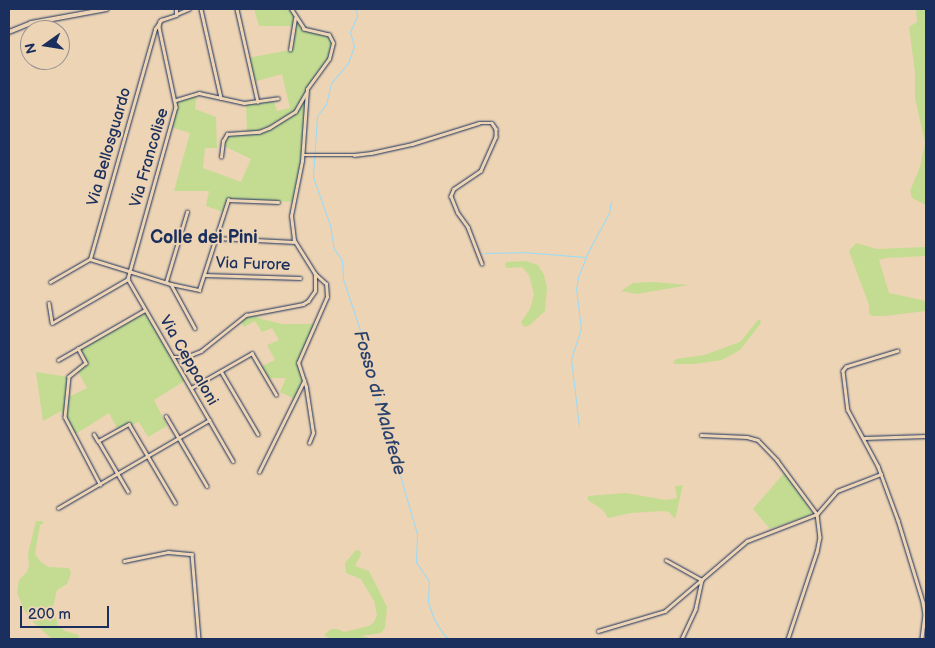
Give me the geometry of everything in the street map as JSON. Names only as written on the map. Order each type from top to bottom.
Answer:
[{"type":"main road","points":[[9,32],[31,23],[107,9]]},
{"type":"street","points":[[176,9],[177,14]]},
{"type":"street","points":[[160,21],[190,9]]},
{"type":"street","points":[[201,9],[221,98]]},
{"type":"street","points":[[237,9],[258,102]]},
{"type":"street","points":[[221,157],[223,141],[227,134],[259,132],[269,128],[297,110],[307,89],[330,59],[334,44],[329,35],[305,30],[291,9]]},
{"type":"street","points":[[290,50],[295,16]]},
{"type":"street","name":"Via Bellosguardo","points":[[90,259],[155,30],[160,21]]},
{"type":"street","name":"Via Francolise","points":[[130,271],[173,123],[176,100],[160,32],[160,21]]},
{"type":"street","points":[[155,30],[160,32]]},
{"type":"street","points":[[307,89],[303,155],[292,209],[291,229],[295,242],[315,274],[326,285],[327,297],[298,361],[304,381],[313,433],[309,443]]},
{"type":"street","points":[[176,100],[199,92],[240,103],[278,98]]},
{"type":"street","points":[[303,155],[371,153],[412,144],[479,123],[493,124],[496,130],[496,138],[480,172],[454,189],[451,195],[458,214],[467,225],[476,244],[482,263]]},
{"type":"street","points":[[50,282],[90,259],[199,291],[228,200],[278,202]]},
{"type":"street","points":[[166,282],[187,212]]},
{"type":"street","points":[[216,238],[295,242]]},
{"type":"street","points":[[49,303],[52,323],[128,279],[130,271]]},
{"type":"street","points":[[173,357],[186,357],[201,351],[246,314],[307,303],[315,291],[315,274]]},
{"type":"street","name":"Via Furore","points":[[205,275],[300,278]]},
{"type":"street","name":"Via Ceppaloni","points":[[128,279],[232,462]]},
{"type":"street","points":[[171,284],[195,328]]},
{"type":"street","points":[[58,360],[145,310]]},
{"type":"street","points":[[78,348],[86,363],[69,378],[64,416],[100,484]]},
{"type":"street","points":[[898,351],[843,370],[848,410],[881,474],[898,520],[924,604],[925,630],[922,639]]},
{"type":"street","points":[[191,388],[252,353],[276,394]]},
{"type":"street","points":[[222,371],[258,434]]},
{"type":"street","points":[[259,472],[304,381]]},
{"type":"street","points":[[166,416],[207,486]]},
{"type":"street","points":[[58,508],[209,420]]},
{"type":"street","points":[[98,441],[129,424],[175,502]]},
{"type":"street","points":[[94,434],[128,492]]},
{"type":"street","points":[[700,435],[747,437],[758,440],[780,462],[817,514],[820,537],[817,552],[788,639]]},
{"type":"street","points":[[864,438],[926,436]]},
{"type":"street","points":[[598,631],[638,617],[664,612],[747,541],[817,514],[837,491],[881,474]]},
{"type":"street","points":[[124,561],[165,553],[191,553],[199,639]]},
{"type":"street","points":[[666,560],[702,580]]},
{"type":"street","points":[[682,639],[696,609],[702,580]]},
{"type":"green space","points":[[254,9],[292,9],[303,31],[327,35],[333,41],[333,48],[331,55],[307,89],[303,155],[293,202],[232,199],[228,200],[223,212],[206,206],[209,191],[174,191],[190,133],[171,127],[176,100],[197,93],[195,109],[216,117],[217,148],[205,148],[203,168],[241,182],[251,159],[222,145],[226,135],[247,132],[246,103],[273,99],[277,111],[290,108],[282,74],[253,82],[248,58],[290,50],[293,26],[259,26]]},
{"type":"green space","points":[[916,9],[926,9],[926,205],[912,198],[910,191],[920,167],[925,143],[915,98],[915,72],[909,27],[917,22]]},
{"type":"green space","points":[[856,243],[877,249],[926,247],[926,256],[879,260],[889,293],[926,301],[926,311],[872,316],[869,313],[869,305],[849,251]]},
{"type":"green space","points":[[526,261],[538,265],[544,275],[547,288],[545,311],[530,325],[524,327],[521,322],[530,309],[534,294],[529,275],[522,267],[506,268],[505,265],[506,262]]},
{"type":"green space","points":[[653,282],[689,285],[637,294],[621,291],[633,283]]},
{"type":"green space","points":[[145,310],[186,380],[154,400],[167,426],[148,437],[139,422],[118,430],[109,413],[74,435],[61,411],[43,421],[36,372],[69,377],[67,398],[87,388],[77,370],[85,364],[78,348]]},
{"type":"green space","points":[[255,312],[258,318],[282,324],[316,324],[298,363],[304,381],[295,399],[280,392],[286,378],[266,378],[260,367],[275,360],[267,345],[279,340],[272,328],[262,332],[255,321],[244,327],[239,319]]},
{"type":"green space","points":[[758,320],[761,323],[740,350],[722,360],[695,364],[675,364],[673,362],[676,359],[704,355],[740,342]]},
{"type":"green space","points":[[785,472],[813,514],[770,529],[753,509]]},
{"type":"green space","points":[[683,485],[675,519],[669,512],[663,511],[631,513],[608,518],[603,510],[588,500],[588,496],[626,493],[666,500],[677,498],[675,486]]},
{"type":"green space","points":[[36,521],[44,523],[40,525],[35,554],[48,567],[69,568],[71,573],[67,584],[57,590],[53,607],[58,626],[65,631],[79,635],[78,639],[52,639],[31,620],[23,608],[17,592],[19,580],[27,572],[29,566],[28,554]]},
{"type":"green space","points":[[356,550],[360,551],[361,554],[355,566],[369,571],[387,607],[385,628],[381,633],[361,636],[374,639],[330,639],[324,635],[331,629],[338,629],[344,632],[369,626],[374,622],[377,615],[374,601],[361,579],[346,573],[345,563]]},
{"type":"waterway","name":"Fosso di Malafede","points":[[356,9],[357,16],[350,32],[354,46],[348,63],[331,83],[326,104],[317,116],[313,177],[330,225],[334,249],[342,260],[343,279],[365,345],[379,403],[417,534],[416,562],[429,581],[428,602],[434,619],[444,635],[449,639]]},
{"type":"waterway","points":[[579,426],[571,359],[581,329],[576,290],[578,277],[589,250],[609,213],[611,201]]},
{"type":"waterway","points":[[484,253],[523,252],[585,257]]},
{"type":"district","name":"Colle dei Pini","points":[[204,238]]}]
